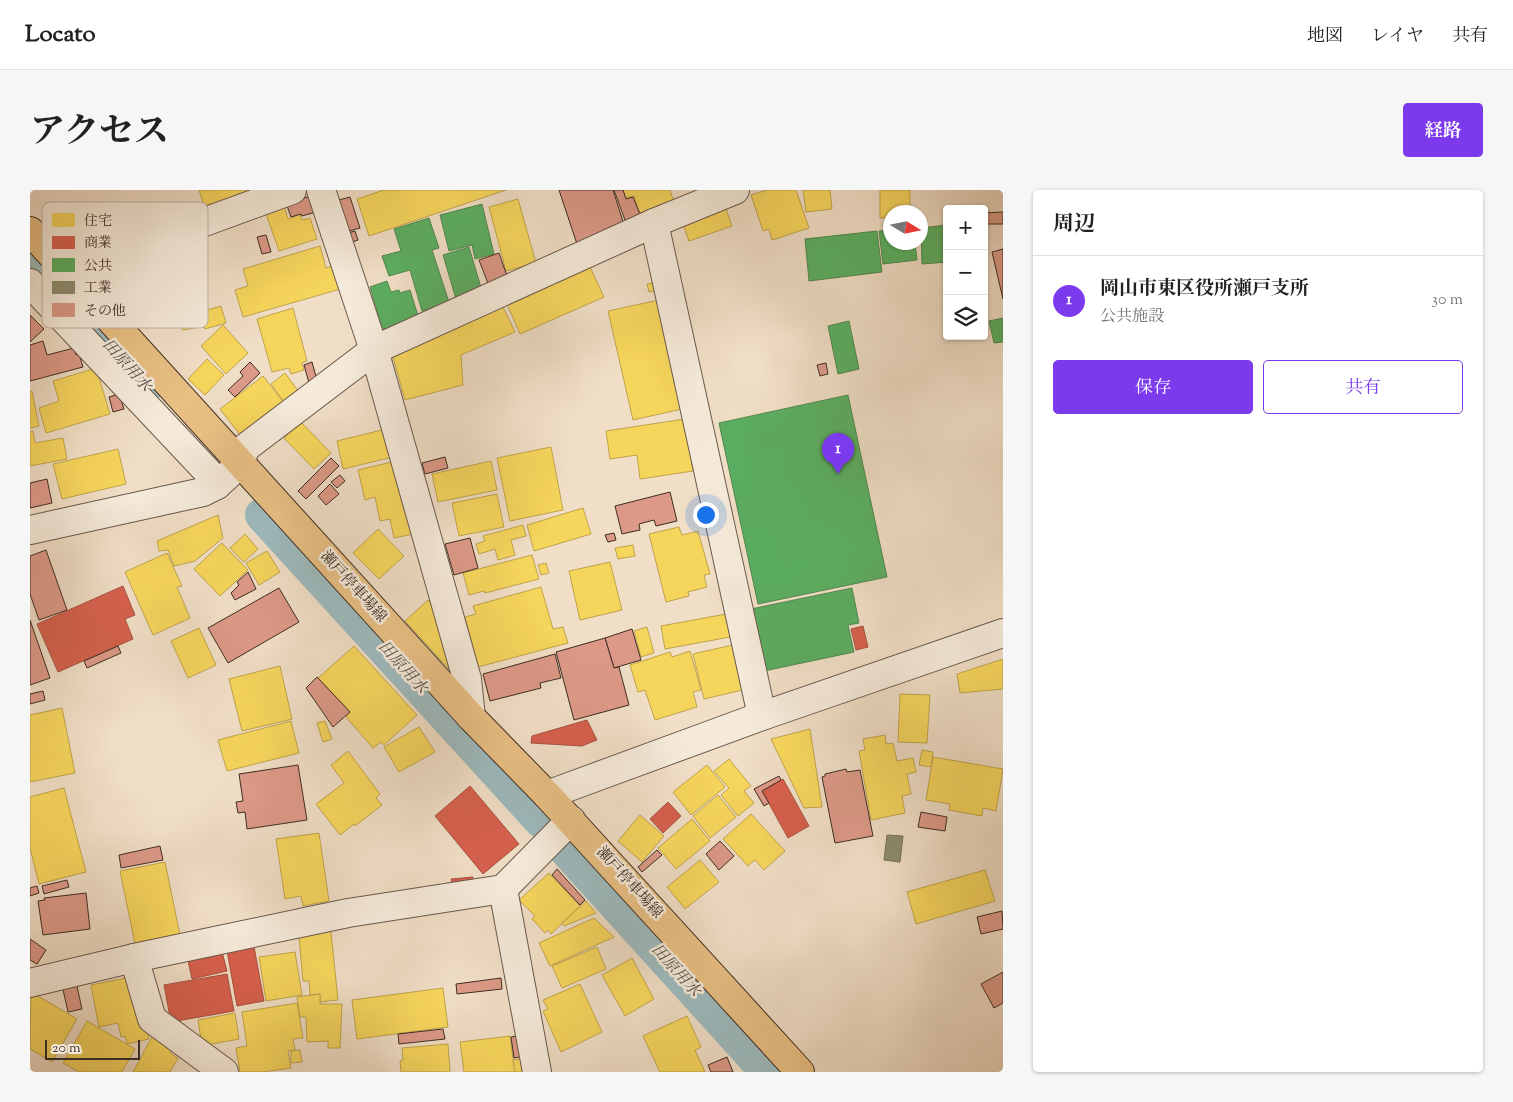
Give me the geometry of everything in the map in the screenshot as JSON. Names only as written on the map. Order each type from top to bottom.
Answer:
[{"type":"main road","name":"瀬戸停車場線","points":[[32,237],[42,248]]},
{"type":"main road","name":"瀬戸停車場線","points":[[115,328],[471,717],[571,820],[800,1072]]},
{"type":"street","points":[[208,221],[292,190]]},
{"type":"street","points":[[321,190],[374,350],[467,679],[471,717]]},
{"type":"street","points":[[30,530],[203,492],[217,485],[240,464],[245,448],[374,350],[654,223],[735,190]]},
{"type":"street","points":[[654,223],[762,716]]},
{"type":"street","points":[[30,283],[42,296]]},
{"type":"street","points":[[72,328],[207,471],[217,485]]},
{"type":"street","points":[[547,794],[762,716],[1003,633]]},
{"type":"street","points":[[30,983],[134,958],[348,914],[503,889],[571,820]]},
{"type":"street","points":[[503,889],[536,1072]]},
{"type":"street","points":[[134,958],[152,1020],[224,1072]]},
{"type":"building: 住宅","points":[[199,190],[254,190],[208,205],[208,202],[203,202]]},
{"type":"building: 住宅","points":[[384,190],[506,190],[369,236],[357,199]]},
{"type":"building: 住宅","points":[[623,190],[670,190],[674,202],[640,213],[634,196],[626,198]]},
{"type":"building: 住宅","points":[[767,190],[796,190],[809,228],[772,240],[769,229],[763,231],[751,195]]},
{"type":"building: 住宅","points":[[803,190],[830,190],[832,209],[806,212]]},
{"type":"building: 住宅","points":[[880,190],[910,190],[910,205],[883,205],[883,218],[880,218]]},
{"type":"building: 住宅","points":[[518,199],[536,263],[506,271],[489,207]]},
{"type":"building: 住宅","points":[[284,205],[288,219],[300,214],[302,220],[310,218],[317,239],[279,251],[265,211]]},
{"type":"building: 住宅","points":[[725,206],[732,226],[689,241],[682,221]]},
{"type":"building: 住宅","points":[[320,246],[326,268],[337,265],[344,288],[243,317],[235,290],[248,286],[243,269]]},
{"type":"building: 住宅","points":[[590,267],[604,297],[520,334],[507,304]]},
{"type":"building: 住宅","points":[[658,282],[659,290],[649,292],[647,284]]},
{"type":"building: 住宅","points":[[659,300],[682,409],[633,420],[608,311]]},
{"type":"building: 住宅","points":[[221,306],[226,323],[205,329],[208,328],[208,310]]},
{"type":"building: 住宅","points":[[503,307],[515,332],[461,355],[463,385],[405,400],[392,354]]},
{"type":"building: 住宅","points":[[293,308],[307,361],[302,363],[304,370],[291,374],[289,368],[272,372],[257,319]]},
{"type":"building: 住宅","points":[[223,325],[248,353],[226,374],[201,346]]},
{"type":"building: 住宅","points":[[207,359],[224,375],[205,395],[188,379]]},
{"type":"building: 住宅","points":[[96,368],[110,414],[46,433],[39,408],[59,401],[53,381]]},
{"type":"building: 住宅","points":[[285,373],[299,392],[285,403],[271,384]]},
{"type":"building: 住宅","points":[[263,376],[284,403],[241,436],[220,409]]},
{"type":"building: 住宅","points":[[30,391],[32,391],[39,426],[30,428]]},
{"type":"building: 住宅","points":[[685,419],[693,471],[640,479],[637,455],[610,459],[606,431]]},
{"type":"building: 住宅","points":[[301,422],[331,453],[314,469],[284,438]]},
{"type":"building: 住宅","points":[[386,429],[393,457],[343,469],[337,441]]},
{"type":"building: 住宅","points":[[33,431],[35,443],[63,438],[67,459],[30,466],[30,432]]},
{"type":"building: 住宅","points":[[551,447],[563,510],[510,521],[497,458]]},
{"type":"building: 住宅","points":[[118,449],[126,484],[62,499],[53,464]]},
{"type":"building: 住宅","points":[[396,461],[413,534],[394,538],[390,519],[380,521],[375,497],[365,500],[358,470]]},
{"type":"building: 住宅","points":[[491,461],[497,490],[438,502],[432,474]]},
{"type":"building: 住宅","points":[[497,494],[504,527],[459,536],[452,503]]},
{"type":"building: 住宅","points":[[583,508],[591,534],[534,551],[527,525]]},
{"type":"building: 住宅","points":[[218,515],[223,538],[195,561],[174,566],[168,550],[159,551],[157,541]]},
{"type":"building: 住宅","points":[[523,525],[526,536],[511,540],[515,555],[498,560],[495,549],[479,554],[476,544],[485,541],[483,536]]},
{"type":"building: 住宅","points":[[679,527],[682,535],[698,531],[710,574],[704,575],[707,587],[688,592],[689,596],[666,602],[649,534]]},
{"type":"building: 住宅","points":[[378,529],[404,556],[379,579],[353,553]]},
{"type":"building: 住宅","points":[[245,534],[258,549],[244,562],[230,548]]},
{"type":"building: 住宅","points":[[222,543],[248,570],[220,596],[194,569]]},
{"type":"building: 住宅","points":[[633,545],[635,556],[618,559],[615,548]]},
{"type":"building: 住宅","points":[[267,551],[280,572],[259,585],[246,563]]},
{"type":"building: 住宅","points":[[167,553],[182,586],[177,587],[190,618],[153,635],[125,572]]},
{"type":"building: 住宅","points":[[532,555],[539,579],[485,593],[484,591],[469,595],[463,573]]},
{"type":"building: 住宅","points":[[610,562],[622,610],[580,620],[569,571]]},
{"type":"building: 住宅","points":[[546,563],[549,573],[541,575],[538,565]]},
{"type":"building: 住宅","points":[[541,587],[553,629],[563,627],[568,643],[478,667],[465,617],[476,614],[473,606]]},
{"type":"building: 住宅","points":[[428,600],[442,616],[451,671],[405,621]]},
{"type":"building: 住宅","points":[[726,614],[730,637],[665,649],[661,626]]},
{"type":"building: 住宅","points":[[647,627],[654,653],[641,657],[634,631]]},
{"type":"building: 住宅","points":[[199,628],[216,665],[188,678],[171,641]]},
{"type":"building: 住宅","points":[[737,644],[747,689],[704,699],[693,654]]},
{"type":"building: 住宅","points":[[354,646],[417,715],[384,745],[381,742],[373,748],[346,717],[350,712],[318,678]]},
{"type":"building: 住宅","points":[[690,651],[701,690],[693,692],[697,707],[655,720],[645,690],[638,692],[630,665],[670,652],[672,657]]},
{"type":"building: 住宅","points":[[1003,659],[1003,689],[960,693],[957,674]]},
{"type":"building: 住宅","points":[[280,666],[292,719],[242,731],[229,679]]},
{"type":"building: 住宅","points":[[900,694],[930,695],[927,743],[898,742]]},
{"type":"building: 住宅","points":[[62,708],[75,773],[30,782],[30,715]]},
{"type":"building: 住宅","points":[[291,721],[299,753],[227,771],[218,740]]},
{"type":"building: 住宅","points":[[325,721],[332,739],[323,742],[317,723]]},
{"type":"building: 住宅","points":[[419,727],[435,752],[399,772],[384,747]]},
{"type":"building: 住宅","points":[[810,729],[822,807],[804,808],[771,739]]},
{"type":"building: 住宅","points":[[885,735],[886,744],[893,743],[897,761],[913,758],[916,772],[907,774],[911,794],[902,796],[905,813],[871,820],[859,751],[865,750],[863,739]]},
{"type":"building: 住宅","points":[[922,750],[933,752],[931,767],[919,765]]},
{"type":"building: 住宅","points":[[348,751],[380,794],[376,798],[382,805],[340,835],[316,804],[344,783],[331,765]]},
{"type":"building: 住宅","points":[[933,757],[1003,769],[996,811],[983,808],[982,816],[949,810],[950,804],[926,800]]},
{"type":"building: 住宅","points":[[729,759],[751,786],[744,791],[754,803],[738,816],[721,795],[729,788],[714,771]]},
{"type":"building: 住宅","points":[[707,765],[725,787],[691,815],[673,792]]},
{"type":"building: 住宅","points":[[64,788],[86,872],[39,884],[30,848],[30,797]]},
{"type":"building: 住宅","points":[[718,795],[736,817],[710,838],[693,816]]},
{"type":"building: 住宅","points":[[751,814],[785,851],[764,870],[755,860],[748,866],[723,839]]},
{"type":"building: 住宅","points":[[640,815],[664,836],[642,862],[618,841]]},
{"type":"building: 住宅","points":[[692,819],[710,841],[676,869],[658,848]]},
{"type":"building: 住宅","points":[[319,833],[329,901],[303,906],[301,896],[285,899],[276,839]]},
{"type":"building: 住宅","points":[[700,860],[719,882],[685,909],[667,887]]},
{"type":"building: 住宅","points":[[165,862],[180,935],[135,944],[120,871]]},
{"type":"building: 住宅","points":[[985,870],[995,901],[916,924],[907,892]]},
{"type":"building: 住宅","points":[[549,873],[580,906],[551,934],[548,930],[545,933],[532,919],[535,916],[519,900]]},
{"type":"building: 住宅","points":[[586,901],[596,913],[564,926],[562,923]]},
{"type":"building: 住宅","points":[[594,918],[614,937],[550,966],[539,943]]},
{"type":"building: 住宅","points":[[330,923],[338,1000],[320,1002],[320,994],[310,995],[309,981],[303,981],[298,926]]},
{"type":"building: 住宅","points":[[597,947],[606,969],[562,988],[552,966]]},
{"type":"building: 住宅","points":[[295,952],[302,995],[266,1001],[259,957]]},
{"type":"building: 住宅","points":[[632,958],[654,999],[625,1016],[602,975]]},
{"type":"building: 住宅","points":[[136,976],[149,1039],[127,1044],[125,1036],[121,1037],[118,1023],[99,1027],[91,985]]},
{"type":"building: 住宅","points":[[580,984],[602,1032],[561,1052],[543,1011],[548,1009],[543,1000]]},
{"type":"building: 住宅","points":[[443,988],[448,1027],[357,1039],[352,1000]]},
{"type":"building: 住宅","points":[[31,992],[77,1019],[52,1062],[30,1049]]},
{"type":"building: 住宅","points":[[320,994],[320,1004],[342,1004],[340,1048],[328,1048],[328,1041],[307,1042],[306,1017],[300,1017],[297,997]]},
{"type":"building: 住宅","points":[[297,1003],[303,1038],[293,1039],[295,1050],[288,1051],[291,1068],[263,1072],[240,1072],[236,1048],[247,1046],[242,1012]]},
{"type":"building: 住宅","points":[[235,1013],[239,1039],[202,1046],[198,1020]]},
{"type":"building: 住宅","points":[[687,1016],[701,1047],[695,1050],[705,1072],[660,1072],[643,1036]]},
{"type":"building: 住宅","points":[[87,1021],[135,1049],[122,1072],[79,1072],[63,1063]]},
{"type":"building: 住宅","points":[[153,1035],[173,1046],[170,1053],[178,1058],[170,1072],[133,1072]]},
{"type":"building: 住宅","points":[[510,1036],[515,1072],[464,1072],[460,1042]]},
{"type":"building: 住宅","points":[[448,1044],[450,1072],[401,1072],[402,1048]]},
{"type":"building: 住宅","points":[[300,1050],[302,1062],[291,1063],[291,1051]]},
{"type":"building: 住宅","points":[[523,1059],[524,1072],[515,1072],[513,1060]]},
{"type":"building: 商業","points":[[123,586],[135,615],[125,619],[133,639],[58,672],[37,624]]},
{"type":"building: 商業","points":[[863,626],[868,647],[856,650],[851,629]]},
{"type":"building: 商業","points":[[587,720],[597,740],[582,746],[531,743],[532,736]]},
{"type":"building: 商業","points":[[783,779],[809,826],[788,838],[762,791]]},
{"type":"building: 商業","points":[[470,786],[519,844],[483,874],[435,816]]},
{"type":"building: 商業","points":[[668,802],[681,816],[663,833],[650,819]]},
{"type":"building: 商業","points":[[473,877],[474,886],[453,887],[451,879]]},
{"type":"building: 商業","points":[[253,941],[264,1001],[237,1006],[226,945]]},
{"type":"building: 商業","points":[[220,944],[227,971],[192,979],[186,951]]},
{"type":"building: 商業","points":[[227,974],[234,1011],[171,1022],[164,985]]},
{"type":"building: 公共","points":[[482,204],[494,254],[475,259],[472,245],[449,251],[440,215]]},
{"type":"building: 公共","points":[[429,218],[439,248],[432,250],[449,302],[422,311],[410,270],[389,276],[382,256],[401,251],[394,229]]},
{"type":"building: 公共","points":[[943,225],[943,262],[922,264],[922,250],[928,250],[928,227]]},
{"type":"building: 公共","points":[[877,231],[882,272],[809,281],[805,239]]},
{"type":"building: 公共","points":[[879,231],[883,231],[883,250],[916,250],[917,260],[883,264]]},
{"type":"building: 公共","points":[[469,247],[482,291],[456,299],[443,255]]},
{"type":"building: 公共","points":[[387,281],[391,292],[399,290],[400,293],[410,290],[419,319],[383,330],[370,287]]},
{"type":"building: 公共","points":[[1003,318],[1003,342],[994,343],[989,321]]},
{"type":"building: 公共","points":[[849,321],[859,369],[838,374],[828,326]]},
{"type":"building: 公共","points":[[848,395],[887,577],[758,604],[719,423]]},
{"type":"building: 公共","points":[[852,588],[859,623],[848,625],[854,652],[764,671],[751,609]]},
{"type":"building: 工業","points":[[887,835],[903,836],[900,862],[884,860]]},
{"type":"building: その他","points":[[559,190],[613,190],[625,228],[577,244]]},
{"type":"building: その他","points":[[614,190],[623,190],[626,199],[633,197],[641,217],[626,223]]},
{"type":"building: その他","points":[[311,196],[316,212],[291,217],[286,203]]},
{"type":"building: その他","points":[[350,197],[360,228],[349,231],[339,200]]},
{"type":"building: その他","points":[[1003,212],[1003,224],[988,224],[988,213]]},
{"type":"building: その他","points":[[355,231],[358,240],[352,242],[348,233]]},
{"type":"building: その他","points":[[266,235],[271,252],[262,254],[257,237]]},
{"type":"building: その他","points":[[1003,249],[1003,299],[992,252]]},
{"type":"building: その他","points":[[499,253],[508,279],[489,286],[479,260]]},
{"type":"building: その他","points":[[30,315],[44,329],[30,342]]},
{"type":"building: その他","points":[[43,341],[47,355],[74,348],[76,355],[79,354],[83,367],[30,381],[30,345]]},
{"type":"building: その他","points":[[250,362],[260,373],[235,397],[228,390],[243,376],[240,372]]},
{"type":"building: その他","points":[[312,362],[317,380],[309,383],[304,365]]},
{"type":"building: その他","points":[[826,363],[828,374],[820,376],[817,365]]},
{"type":"building: その他","points":[[119,394],[124,409],[113,412],[109,397]]},
{"type":"building: その他","points":[[445,457],[448,468],[425,474],[422,463]]},
{"type":"building: その他","points":[[331,458],[339,466],[306,499],[298,491]]},
{"type":"building: その他","points":[[340,475],[345,481],[337,488],[331,482]]},
{"type":"building: その他","points":[[47,479],[52,503],[30,508],[30,483]]},
{"type":"building: その他","points":[[330,484],[339,494],[326,505],[318,496]]},
{"type":"building: その他","points":[[670,492],[677,521],[656,526],[654,520],[639,524],[640,530],[622,534],[615,506]]},
{"type":"building: その他","points":[[614,533],[616,540],[608,542],[605,535]]},
{"type":"building: その他","points":[[470,538],[478,568],[454,575],[445,544]]},
{"type":"building: その他","points":[[46,550],[67,610],[39,620],[30,594],[30,556]]},
{"type":"building: その他","points":[[248,572],[256,589],[235,600],[231,593],[239,585],[237,582]]},
{"type":"building: その他","points":[[279,588],[299,622],[228,663],[208,628]]},
{"type":"building: その他","points":[[30,620],[50,678],[30,685]]},
{"type":"building: その他","points":[[632,629],[641,660],[614,668],[605,638]]},
{"type":"building: その他","points":[[605,638],[614,668],[619,667],[629,705],[574,720],[556,652]]},
{"type":"building: その他","points":[[118,646],[121,653],[87,668],[84,661]]},
{"type":"building: その他","points":[[555,654],[561,678],[540,683],[541,688],[490,701],[483,674]]},
{"type":"building: その他","points":[[317,677],[350,712],[333,727],[306,688]]},
{"type":"building: その他","points":[[43,691],[45,700],[30,704],[30,694]]},
{"type":"building: その他","points":[[298,765],[307,820],[247,829],[245,812],[238,813],[236,802],[243,801],[239,774]]},
{"type":"building: その他","points":[[846,769],[847,772],[860,770],[873,836],[835,843],[822,777],[825,774]]},
{"type":"building: その他","points":[[779,776],[781,780],[762,791],[769,803],[764,806],[754,789]]},
{"type":"building: その他","points":[[921,812],[947,817],[945,831],[918,827]]},
{"type":"building: その他","points":[[720,841],[734,856],[719,870],[706,854]]},
{"type":"building: その他","points":[[160,846],[163,860],[121,868],[119,855]]},
{"type":"building: その他","points":[[657,850],[662,855],[642,872],[638,867]]},
{"type":"building: その他","points":[[557,869],[585,900],[580,905],[552,875]]},
{"type":"building: その他","points":[[67,880],[69,887],[44,894],[42,886]]},
{"type":"building: その他","points":[[37,886],[39,893],[30,896],[30,888]]},
{"type":"building: その他","points":[[86,893],[90,929],[43,935],[38,901],[45,900],[44,898]]},
{"type":"building: その他","points":[[1002,911],[1003,929],[981,934],[977,917]]},
{"type":"building: その他","points":[[30,939],[46,950],[37,964],[30,960]]},
{"type":"building: その他","points":[[1003,972],[1003,1003],[994,1008],[981,984]]},
{"type":"building: その他","points":[[501,978],[502,989],[457,994],[456,984]]},
{"type":"building: その他","points":[[76,982],[82,1009],[68,1012],[62,985]]},
{"type":"building: その他","points":[[443,1029],[445,1039],[399,1044],[398,1034]]},
{"type":"building: その他","points":[[517,1036],[520,1057],[514,1058],[511,1037]]},
{"type":"building: その他","points":[[727,1057],[733,1072],[711,1072],[708,1065]]},
{"type":"waterway","name":"田原用水","points":[[30,259],[42,272]]},
{"type":"waterway","name":"田原用水","points":[[93,328],[146,387]]},
{"type":"waterway","name":"田原用水","points":[[262,515],[541,821]]},
{"type":"waterway","name":"田原用水","points":[[564,848],[767,1072]]},
{"type":"place","name":"岡山市東区役所瀬戸支所","points":[[838,474]]}]
